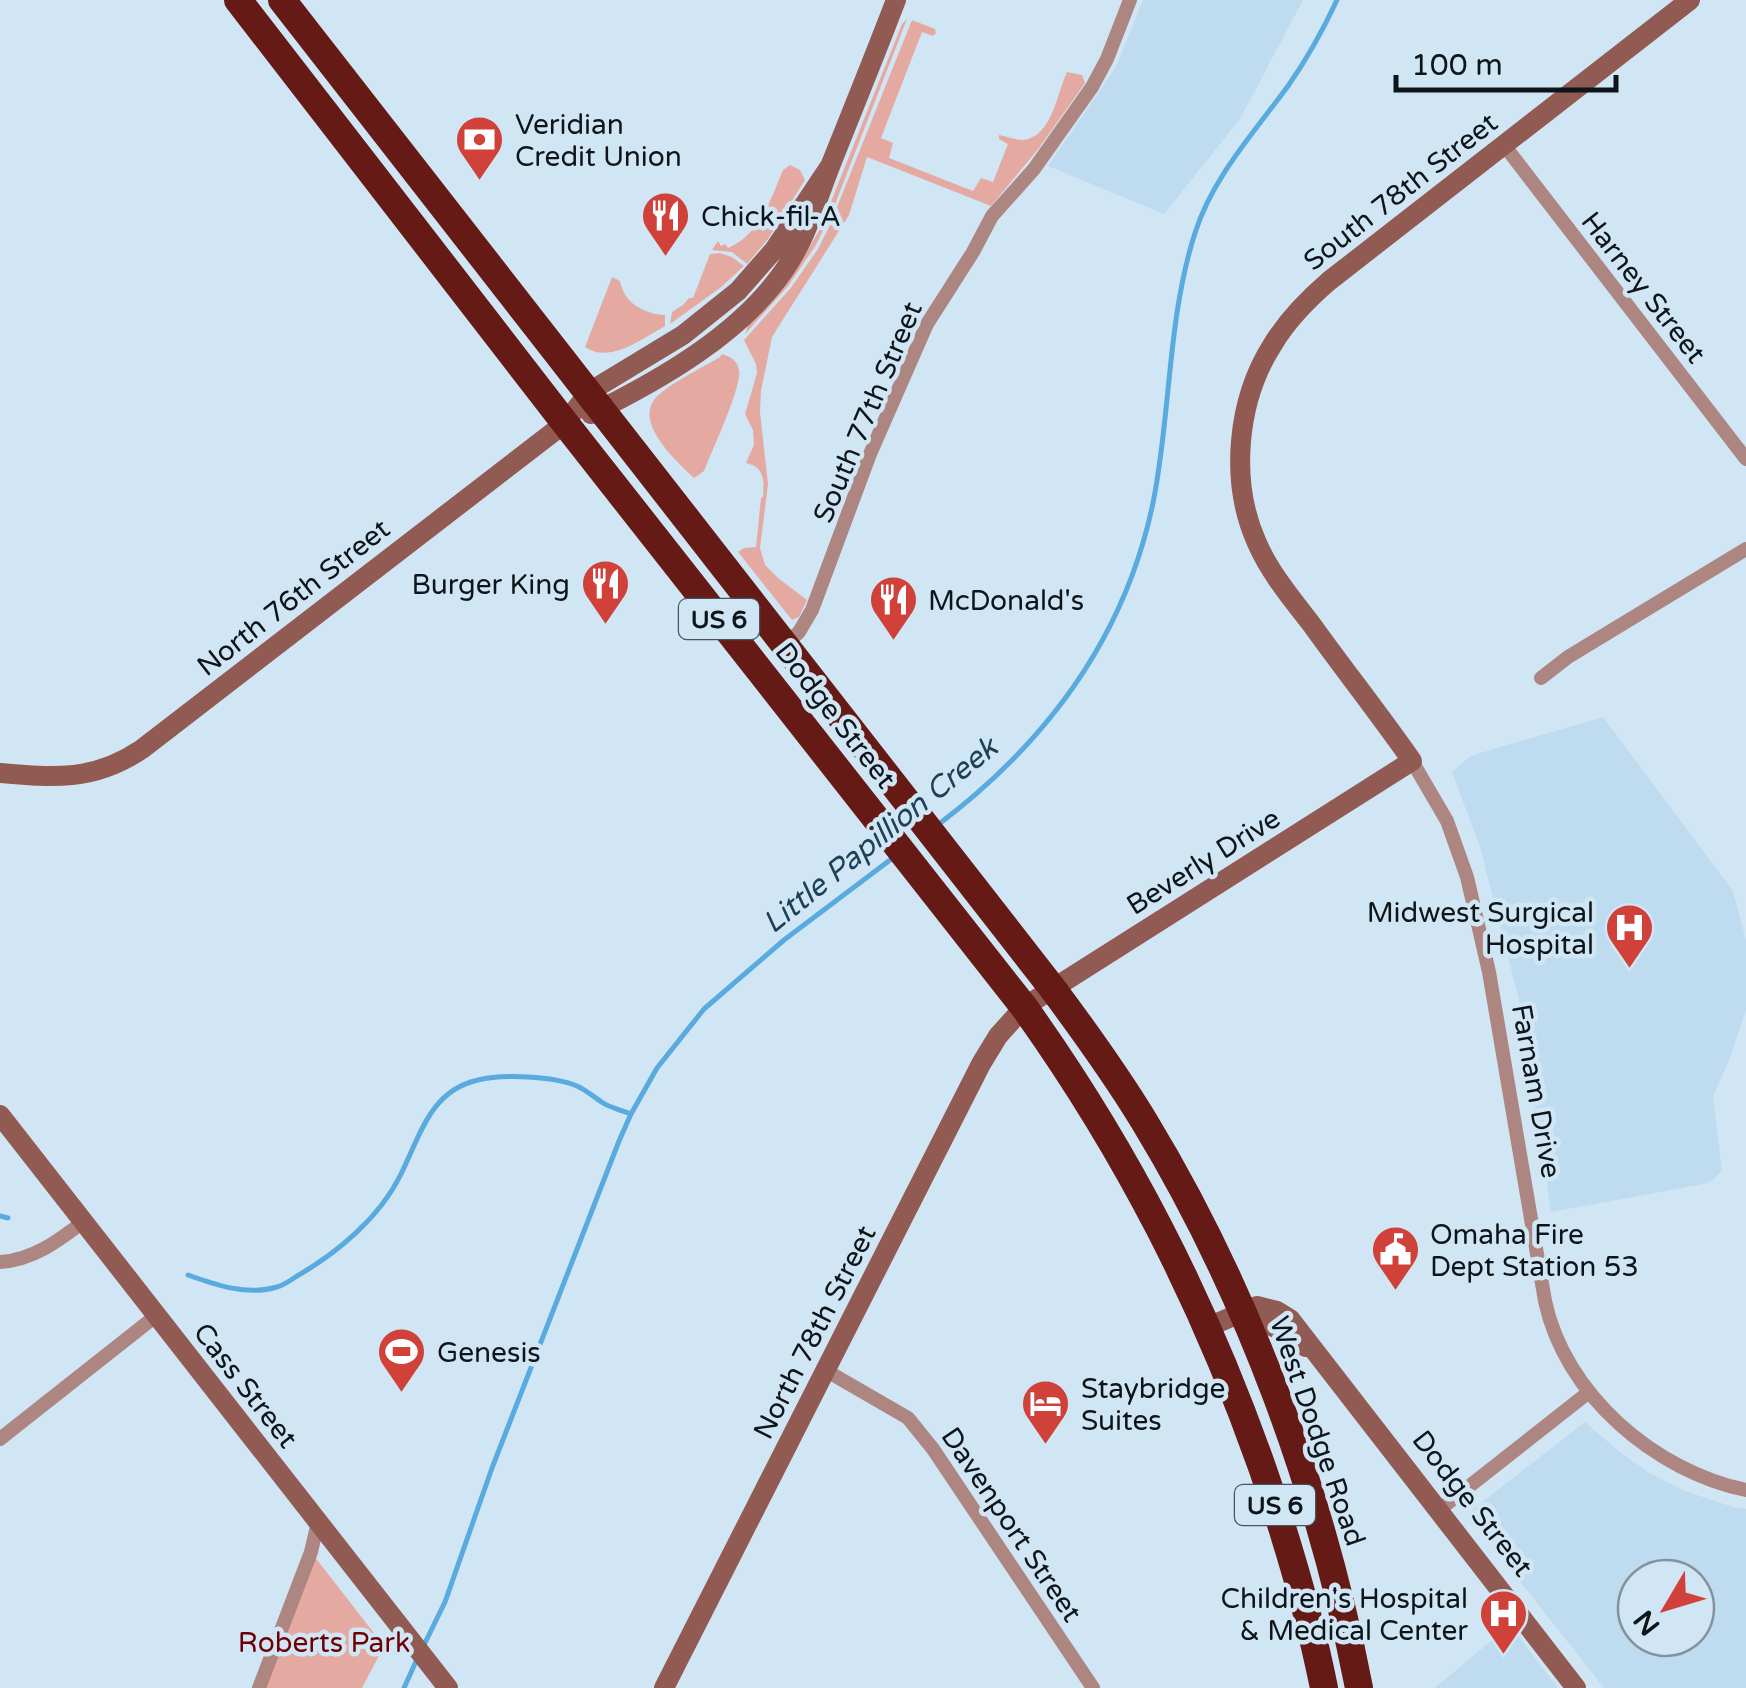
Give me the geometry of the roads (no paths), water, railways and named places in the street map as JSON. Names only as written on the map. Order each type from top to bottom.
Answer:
[{"type":"highway","name":"Dodge Street","points":[[238,0],[1024,1007],[1132,1174],[1208,1327]]},
{"type":"highway","name":"Dodge Street","points":[[282,0],[1053,989],[1152,1134],[1242,1314]]},
{"type":"highway","name":"West Dodge Road","points":[[1242,1314],[1312,1498],[1360,1688]]},
{"type":"highway","name":"US 6","points":[[1208,1327],[1242,1409],[1282,1528],[1324,1688]]},
{"type":"main road","points":[[596,400],[728,300],[774,250],[830,166],[896,0]]},
{"type":"main road","name":"South 78th Street","points":[[1290,318],[1328,281],[1690,0]]},
{"type":"main road","name":"Farnam Drive","points":[[1290,318],[1264,360],[1247,406],[1240,468],[1252,528],[1270,568],[1412,761]]},
{"type":"main road","name":"North 76th Street","points":[[0,773],[73,776],[128,758],[596,400]]},
{"type":"main road","name":"Beverly Drive","points":[[1024,1007],[1412,761]]},
{"type":"main road","name":"North 78th Street","points":[[664,1688],[981,1064],[998,1036],[1024,1007]]},
{"type":"main road","name":"Cass Street","points":[[0,1116],[447,1687]]},
{"type":"main road","points":[[1208,1327],[1242,1314]]},
{"type":"main road","name":"Dodge Street","points":[[1242,1314],[1287,1334],[1319,1357],[1576,1688]]},
{"type":"street","name":"South 77th Street","points":[[785,645],[799,632],[812,610],[870,454],[926,324],[992,216],[1034,169],[1092,87],[1130,0]]},
{"type":"street","name":"Harney Street","points":[[1504,145],[1746,459]]},
{"type":"street","points":[[1541,678],[1746,548]]},
{"type":"street","name":"Farnam Drive","points":[[1412,761],[1446,821],[1468,877],[1495,1005],[1548,1317],[1562,1351],[1589,1392],[1624,1428],[1674,1463],[1706,1479],[1746,1490]]},
{"type":"street","points":[[0,1262],[43,1250],[83,1222]]},
{"type":"street","points":[[0,1439],[157,1315]]},
{"type":"street","name":"Davenport Street","points":[[825,1370],[908,1418],[933,1449],[1093,1688]]},
{"type":"street","points":[[1439,1510],[1589,1392]]},
{"type":"street","points":[[258,1688],[311,1552],[318,1522]]},
{"type":"waterway","name":"Little Papillion Creek","points":[[939,824],[978,792],[1047,722],[1076,683],[1123,598],[1153,503],[1179,299],[1195,233],[1223,174],[1295,76],[1337,0]]},
{"type":"waterway","name":"Little Papillion Creek","points":[[423,1647],[445,1602],[492,1468],[619,1141],[657,1068],[704,1009],[784,940],[894,857]]},
{"type":"waterway","points":[[188,1275],[232,1288],[266,1289],[285,1284],[327,1257],[381,1206],[428,1118],[448,1094],[461,1086],[501,1077],[555,1080],[577,1086],[606,1105],[631,1114]]},
{"type":"waterway","points":[[0,1216],[8,1218]]},
{"type":"waterway","name":"Little Papillion Creek","points":[[404,1688],[418,1657]]},
{"type":"place","name":"Veridian Credit Union","points":[[480,182]]},
{"type":"place","name":"Chick-fil-A","points":[[666,258]]},
{"type":"place","name":"Burger King","points":[[605,626]]},
{"type":"place","name":"McDonald's","points":[[893,642]]},
{"type":"place","name":"Midwest Surgical Hospital","points":[[1629,970]]},
{"type":"place","name":"Omaha Fire Dept Station 53","points":[[1395,1292]]},
{"type":"place","name":"Genesis","points":[[402,1394]]},
{"type":"place","name":"Staybridge Suites","points":[[1046,1446]]},
{"type":"place","name":"Children's Hospital & Medical Center","points":[[1503,1656]]},
{"type":"park label","name":"Roberts Park","points":[[324,1642]]}]
